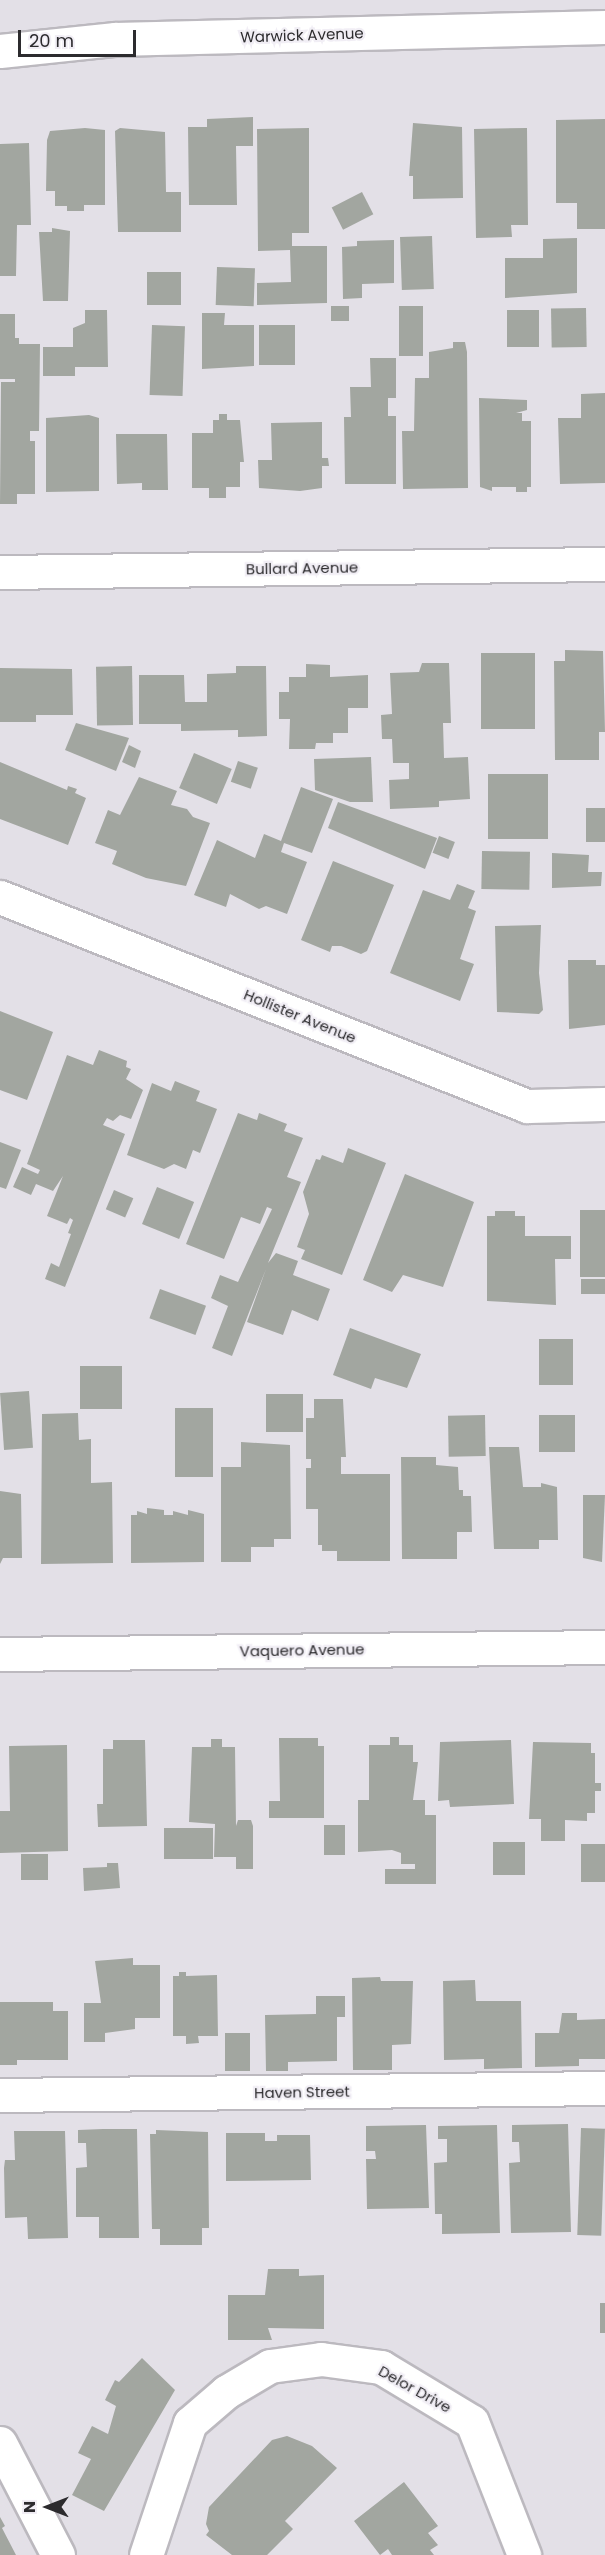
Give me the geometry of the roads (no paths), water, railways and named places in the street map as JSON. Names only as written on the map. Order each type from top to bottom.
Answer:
[{"type":"street","name":"Warwick Avenue","points":[[0,51],[115,39],[605,27]]},
{"type":"street","name":"Bullard Avenue","points":[[0,572],[605,564]]},
{"type":"street","name":"Hollister Avenue","points":[[0,897],[527,1106],[605,1104]]},
{"type":"street","name":"Vaquero Avenue","points":[[0,1654],[605,1647]]},
{"type":"street","name":"Haven Street","points":[[0,2096],[605,2088]]},
{"type":"street","name":"Delor Drive","points":[[146,2555],[190,2423],[226,2391],[270,2366],[321,2359],[381,2367],[472,2421],[524,2555]]},
{"type":"street","points":[[0,2443],[58,2555]]}]
